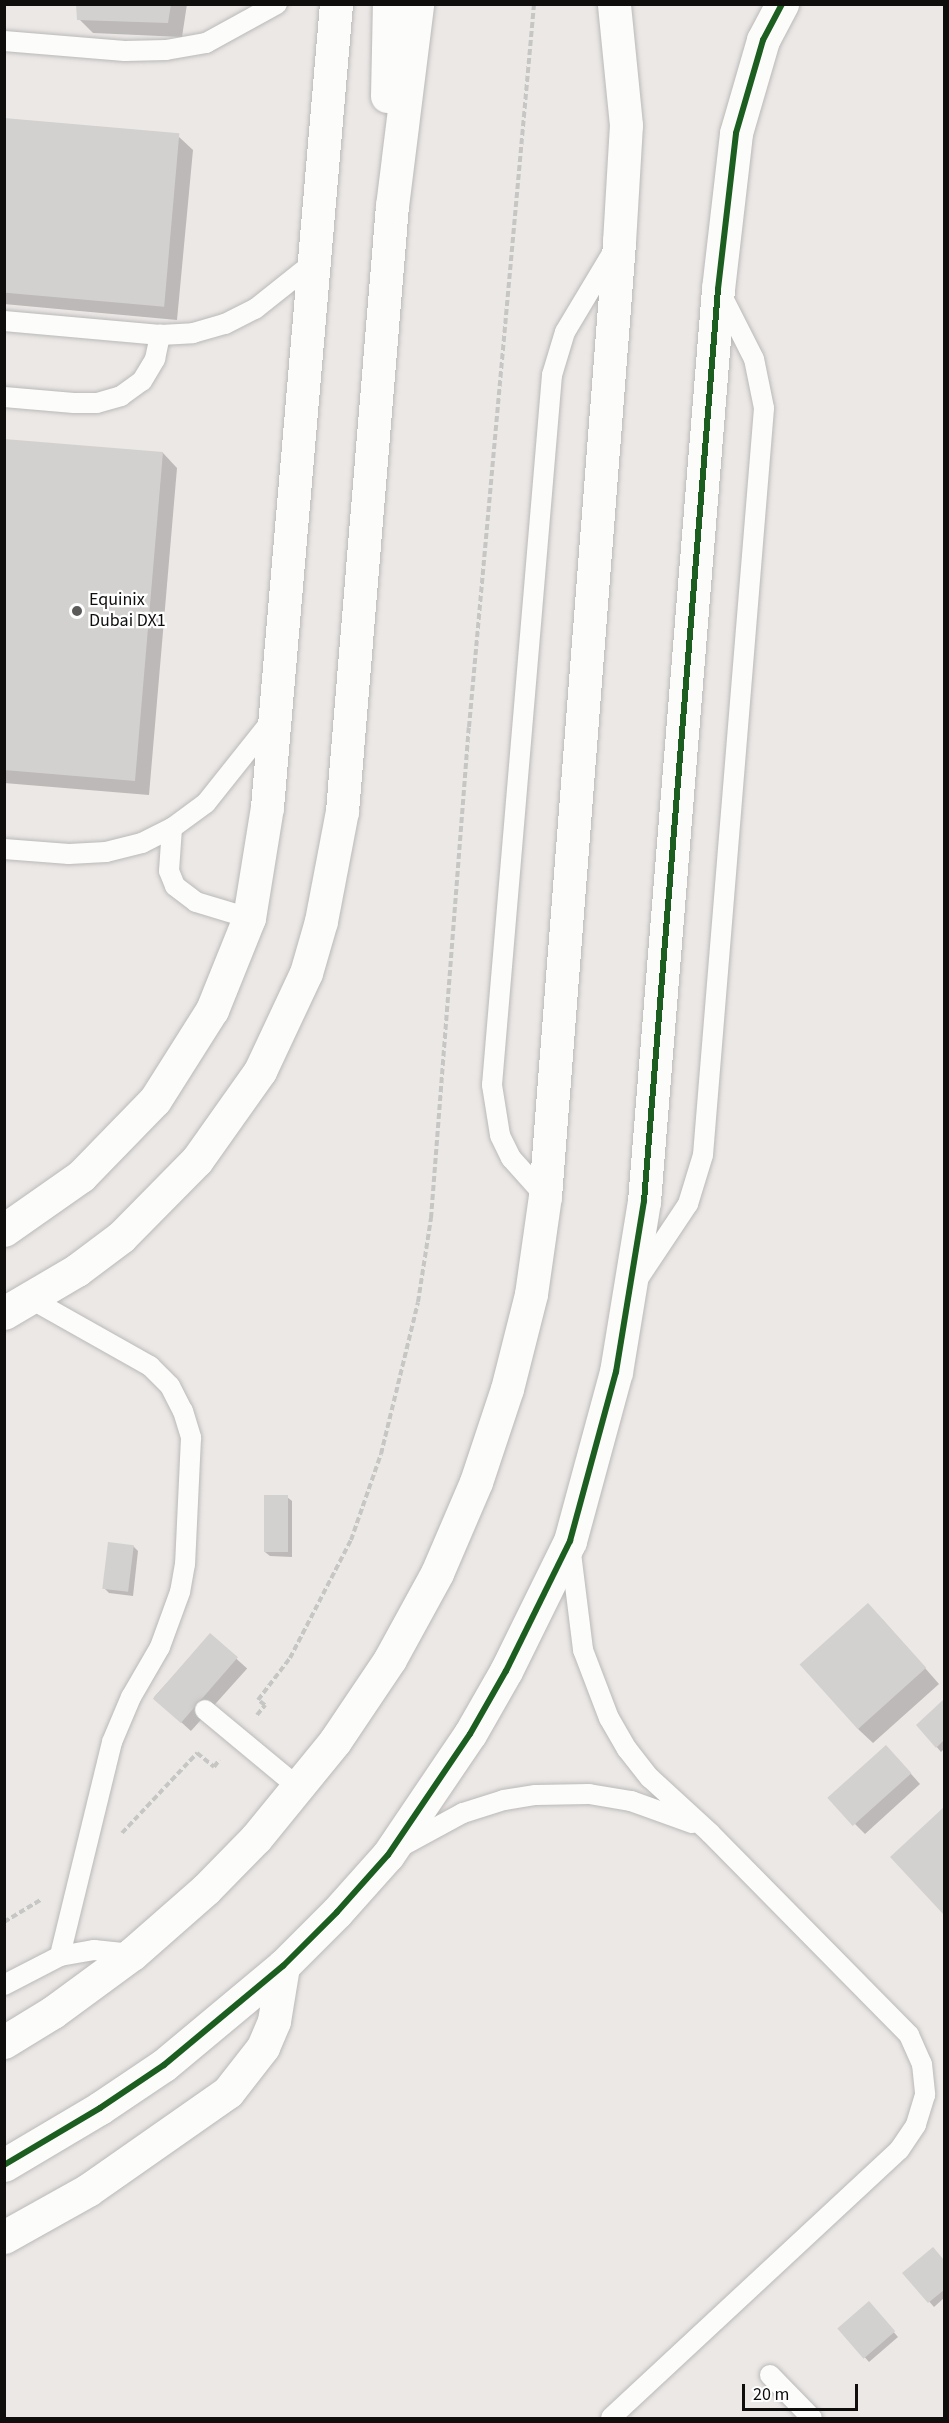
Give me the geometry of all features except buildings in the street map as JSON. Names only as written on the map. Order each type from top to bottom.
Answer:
[{"type":"street","points":[[4,1230],[81,1176],[155,1100],[212,1010],[249,918],[261,859],[275,715],[336,4]]},
{"type":"street","points":[[389,4],[387,141],[392,206]]},
{"type":"street","points":[[18,1306],[121,1237],[197,1160],[260,1071],[306,973],[321,921],[342,811],[392,206],[417,4]]},
{"type":"street","points":[[4,2042],[53,2012],[132,1954],[206,1889],[299,1788],[335,1741],[390,1659],[437,1573],[476,1482],[507,1389],[531,1293],[545,1196],[619,242],[626,125],[614,4]]},
{"type":"street","points":[[4,2165],[100,2108],[164,2065],[283,1966],[388,1855],[470,1734],[525,1634],[570,1541],[616,1372],[633,1287],[644,1201],[718,289],[736,133],[748,81],[763,40],[782,4]]},
{"type":"street","points":[[4,2237],[88,2190],[228,2092],[263,2047],[274,2021],[283,1966]]},
{"type":"lane","points":[[4,41],[125,51],[166,50],[206,43],[277,4]]},
{"type":"lane","points":[[545,1196],[526,1179],[503,1143],[494,1110],[492,1084],[552,375],[565,332],[619,242]]},
{"type":"lane","points":[[4,321],[160,335],[225,324],[255,309],[314,262]]},
{"type":"lane","points":[[633,1287],[688,1204],[703,1155],[764,408],[754,359],[718,289]]},
{"type":"lane","points":[[4,397],[74,403],[97,402],[122,396],[146,374],[155,359],[160,335]]},
{"type":"lane","points":[[4,849],[69,854],[106,852],[142,843],[172,828],[206,803],[275,715]]},
{"type":"lane","points":[[172,828],[169,871],[175,886],[196,902],[249,918]]},
{"type":"lane","points":[[18,1306],[150,1366],[170,1386],[183,1411],[191,1438],[185,1564],[180,1592],[160,1647],[131,1697],[112,1742],[60,1956]]},
{"type":"lane","points":[[570,1541],[583,1650],[609,1718],[650,1778],[710,1833],[909,2035],[922,2064],[925,2095],[916,2125],[899,2150],[611,2418]]},
{"type":"lane","points":[[205,1710],[299,1788]]},
{"type":"lane","points":[[388,1855],[424,1831],[463,1813],[504,1800],[536,1796],[589,1794],[631,1801],[672,1814],[710,1833]]},
{"type":"lane","points":[[4,1985],[60,1956],[94,1950],[132,1954]]},
{"type":"lane","points":[[770,2375],[812,2418]]},
{"type":"path","points":[[4,1922],[81,1870],[197,1753],[214,1767],[265,1705],[258,1700],[304,1634],[351,1540],[381,1454],[418,1302],[431,1218],[469,727],[534,4]]},
{"type":"cycle path","points":[[4,2165],[100,2108],[164,2065],[283,1966],[337,1912],[388,1855],[470,1734],[506,1671],[570,1541],[616,1372],[644,1201],[718,289],[736,133],[763,40],[782,4]]},
{"type":"place","name":"Equinix Dubai DX1","points":[[77,611]]}]
